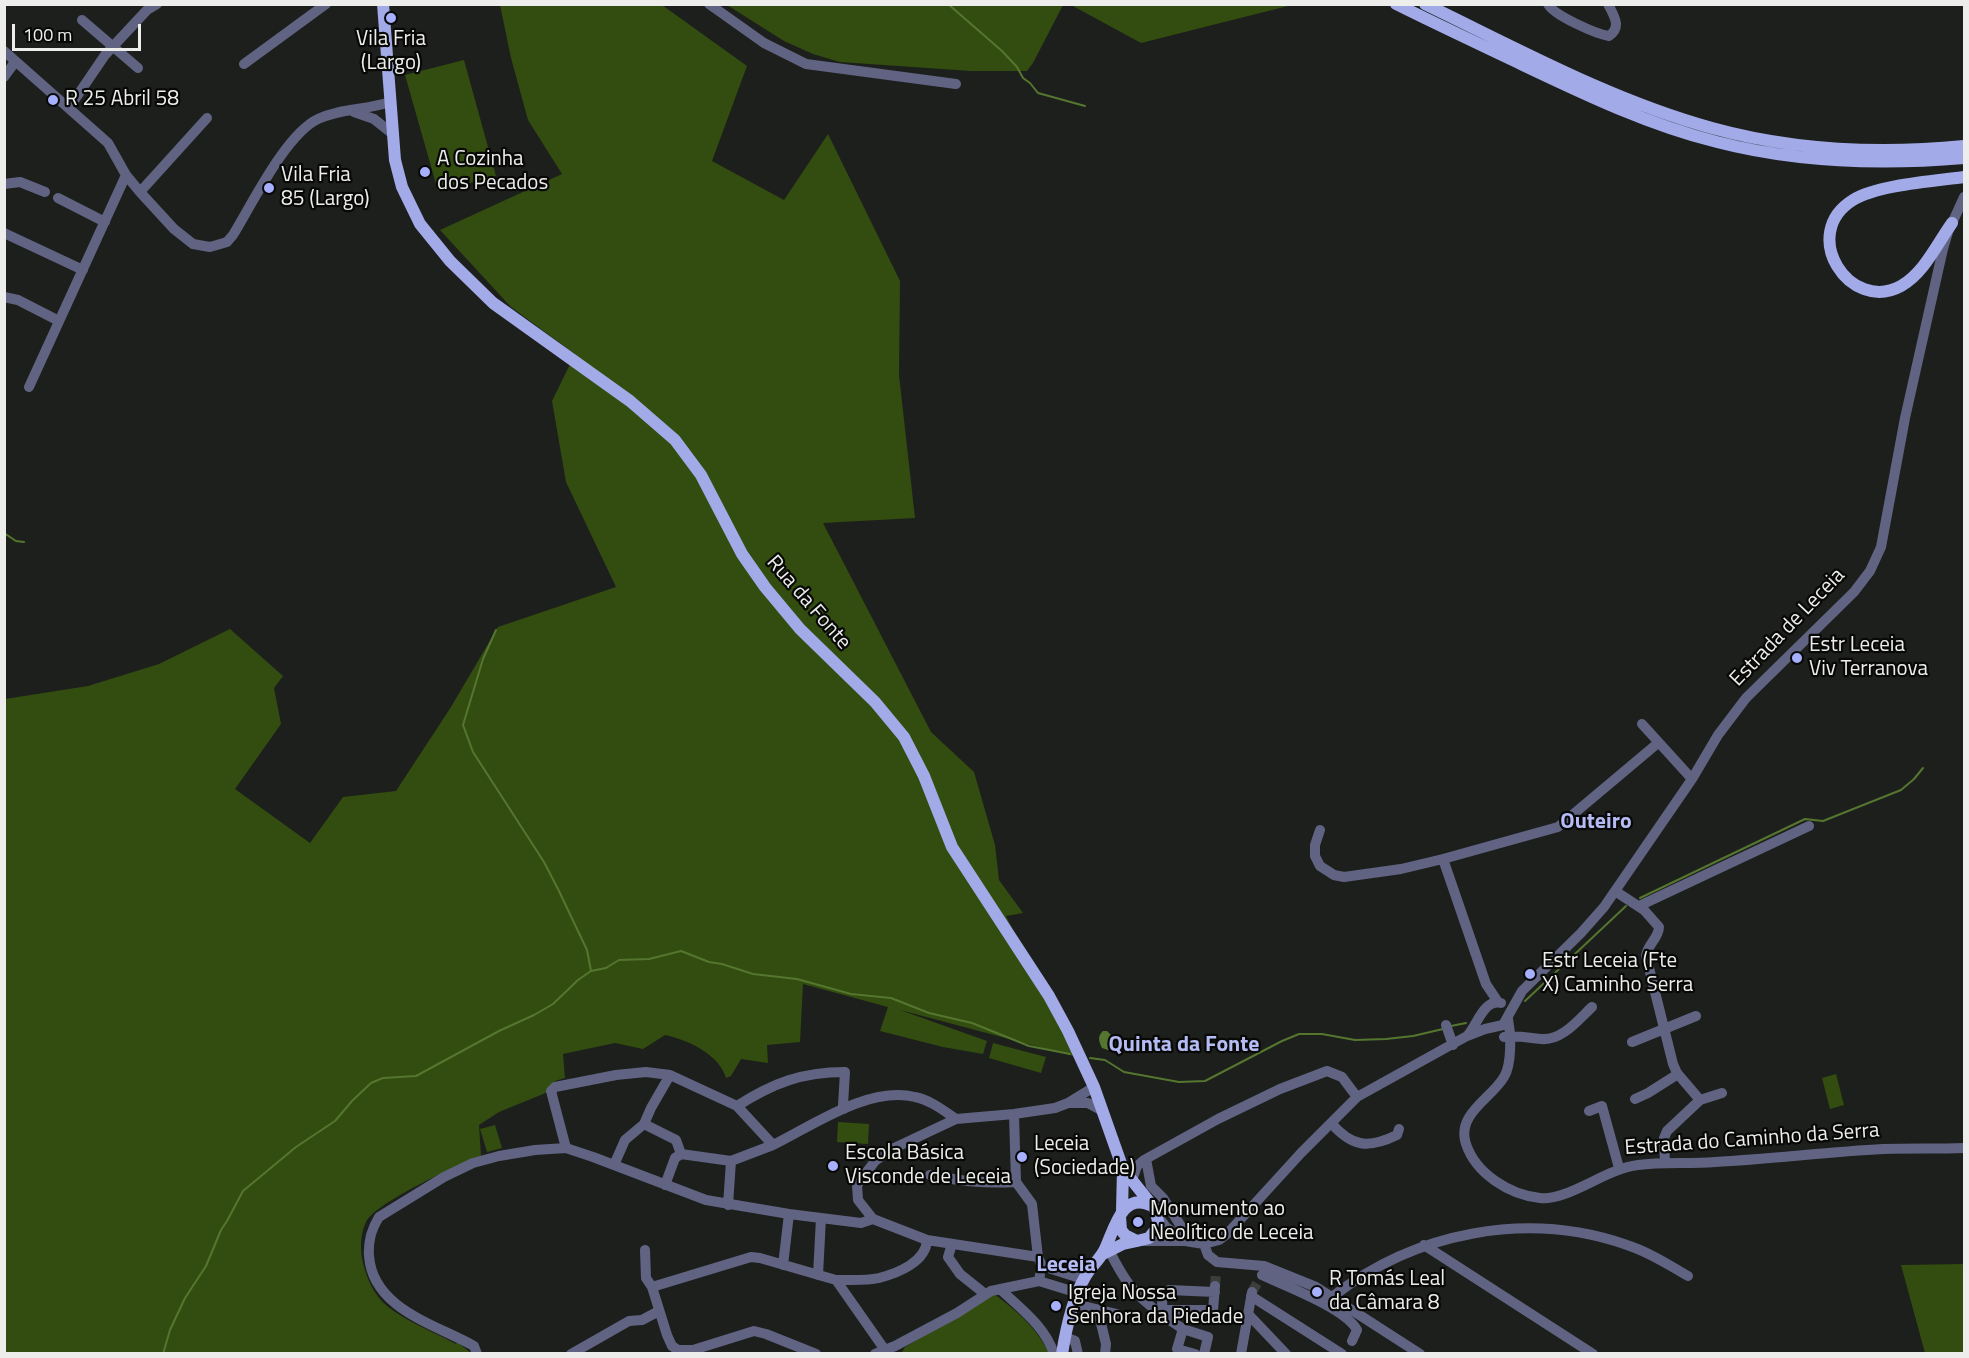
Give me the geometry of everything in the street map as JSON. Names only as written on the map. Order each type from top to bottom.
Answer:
[{"type":"main road","name":"Rua da Fonte","points":[[382,4],[396,160],[402,187],[420,224],[438,248],[466,278],[500,308],[630,400],[664,429],[685,452],[701,475],[742,555],[765,587],[800,629],[875,702],[896,726],[917,760],[952,847],[1049,996],[1068,1030],[1094,1087],[1122,1166],[1154,1210]]},
{"type":"main road","points":[[1396,4],[1581,93],[1642,118],[1717,142],[1785,156],[1848,162],[1965,158]]},
{"type":"main road","points":[[1425,4],[1616,94],[1712,128],[1822,148],[1875,150],[1965,146]]},
{"type":"main road","points":[[1952,223],[1914,275],[1891,290],[1873,290],[1854,283],[1840,272],[1830,254],[1829,239],[1832,223],[1852,200],[1879,190],[1965,177]]},
{"type":"main road","name":"Rua da Fonte","points":[[1121,1214],[1122,1166]]},
{"type":"main road","points":[[1062,1353],[1076,1298],[1085,1277],[1106,1252],[1121,1214],[1132,1203],[1144,1202],[1154,1210],[1157,1228],[1154,1233],[1140,1241],[1106,1252]]},
{"type":"main road","points":[[1121,1214],[1121,1230],[1125,1235],[1140,1241]]},
{"type":"street","points":[[69,108],[96,66],[112,47],[147,10],[157,4]]},
{"type":"street","points":[[244,64],[326,4]]},
{"type":"street","points":[[710,4],[764,43],[806,64],[956,84]]},
{"type":"street","points":[[1548,4],[1549,8],[1557,14],[1609,36],[1617,26],[1608,4]]},
{"type":"street","points":[[82,20],[138,68]]},
{"type":"street","points":[[4,51],[108,143],[126,175],[174,229],[193,244],[210,247],[227,242],[298,133],[317,119],[345,110],[378,106],[390,102]]},
{"type":"street","points":[[4,77],[15,62]]},
{"type":"street","points":[[345,110],[374,119],[394,135]]},
{"type":"street","points":[[140,192],[207,118]]},
{"type":"street","points":[[29,387],[126,175]]},
{"type":"street","points":[[4,184],[20,182],[45,192]]},
{"type":"street","name":"Estrada de Leceia","points":[[1508,1017],[1522,991],[1581,933],[1615,891],[1692,779],[1718,735],[1746,698],[1854,592],[1870,571],[1881,547],[1905,418],[1943,249],[1952,223],[1965,197]]},
{"type":"street","points":[[58,198],[105,222]]},
{"type":"street","points":[[4,233],[83,270]]},
{"type":"street","points":[[4,297],[18,300],[59,321]]},
{"type":"street","points":[[1642,724],[1692,779]]},
{"type":"street","points":[[1320,830],[1315,845],[1315,856],[1320,866],[1334,875],[1344,877],[1443,859],[1558,827],[1658,743]]},
{"type":"street","points":[[1639,906],[1809,826]]},
{"type":"street","points":[[1140,1241],[1185,1241],[1204,1244],[1219,1240],[1357,1096],[1467,1036],[1503,1025],[1508,1017],[1507,1007],[1499,1002],[1486,984],[1443,859]]},
{"type":"street","points":[[1615,891],[1639,906],[1652,917],[1659,927],[1658,934],[1646,956],[1669,1054],[1678,1074],[1700,1100]]},
{"type":"street","points":[[1486,984],[1484,1011],[1486,1023],[1507,1037],[1521,1035],[1540,1039],[1554,1038],[1592,1007]]},
{"type":"street","name":"Estrada de Leceia","points":[[1499,1002],[1522,991]]},
{"type":"street","points":[[1467,1036],[1488,1004],[1499,1002]]},
{"type":"street","points":[[1632,1042],[1696,1016]]},
{"type":"street","name":"Estrada do Caminho da Serra","points":[[1508,1017],[1509,1061],[1505,1076],[1474,1110],[1466,1123],[1464,1137],[1473,1158],[1496,1183],[1511,1191],[1541,1198],[1563,1194],[1619,1168],[1665,1163],[1713,1163],[1881,1149],[1965,1148]]},
{"type":"street","points":[[1447,1029],[1453,1045]]},
{"type":"street","points":[[1132,1180],[1137,1166],[1146,1159],[1218,1119],[1280,1089],[1327,1071],[1342,1077],[1357,1096]]},
{"type":"street","points":[[566,1148],[551,1091],[555,1087],[616,1075],[646,1072],[670,1075],[737,1106],[774,1145]]},
{"type":"street","points":[[737,1106],[763,1089],[798,1076],[845,1072],[844,1109]]},
{"type":"street","points":[[1635,1099],[1678,1074]]},
{"type":"street","points":[[614,1165],[625,1140],[644,1124],[670,1075]]},
{"type":"street","points":[[1085,1277],[1040,1262],[927,1240],[873,1219],[858,1200],[856,1190],[860,1180],[875,1161],[890,1150],[956,1119],[1055,1108],[1094,1087]]},
{"type":"street","points":[[1665,1163],[1664,1138],[1667,1131],[1700,1100],[1722,1093]]},
{"type":"street","points":[[665,1185],[675,1158],[681,1154],[730,1161],[774,1145],[844,1109],[873,1097],[905,1095],[928,1101],[956,1119]]},
{"type":"street","points":[[1066,1103],[1088,1104],[1102,1111]]},
{"type":"street","points":[[1589,1111],[1607,1104],[1619,1168]]},
{"type":"street","points":[[1014,1114],[1016,1182],[1032,1204],[1040,1262],[1039,1281]]},
{"type":"street","points":[[1331,1123],[1356,1143],[1370,1144],[1397,1135],[1399,1129]]},
{"type":"street","points":[[644,1124],[676,1140],[681,1154]]},
{"type":"street","points":[[477,1353],[474,1346],[391,1300],[376,1283],[369,1266],[368,1243],[372,1227],[379,1217],[444,1178],[473,1164],[526,1152],[566,1148],[706,1200],[861,1223],[873,1219]]},
{"type":"street","points":[[1146,1159],[1151,1186],[1163,1198],[1184,1231],[1185,1241]]},
{"type":"street","points":[[728,1205],[730,1161]]},
{"type":"street","points":[[624,1182],[627,1170]]},
{"type":"street","points":[[930,1175],[961,1182],[987,1184],[1016,1182]]},
{"type":"street","points":[[1154,1210],[1166,1227],[1185,1241]]},
{"type":"street","points":[[783,1265],[789,1214]]},
{"type":"street","points":[[818,1275],[821,1218]]},
{"type":"street","points":[[1332,1297],[1384,1263],[1424,1245],[1505,1229],[1556,1230],[1605,1238],[1627,1244],[1688,1276]]},
{"type":"street","points":[[652,1287],[751,1257],[836,1280],[878,1278],[916,1263],[925,1251],[927,1240]]},
{"type":"street","points":[[952,1244],[948,1257],[960,1274],[985,1294]]},
{"type":"street","points":[[1204,1244],[1216,1268],[1262,1274],[1317,1287],[1420,1353]]},
{"type":"street","points":[[1424,1245],[1593,1353]]},
{"type":"street","points":[[645,1250],[646,1278],[652,1287],[672,1346],[678,1350],[693,1350],[754,1331],[816,1353]]},
{"type":"street","points":[[1106,1252],[1136,1295],[1183,1329],[1208,1337],[1204,1353]]},
{"type":"street","points":[[1262,1274],[1310,1296],[1347,1320],[1357,1330],[1352,1341]]},
{"type":"street","points":[[836,1280],[887,1351],[957,1313],[985,1294],[1039,1281],[1098,1311],[1117,1314]]},
{"type":"street","points":[[1000,1289],[1039,1325],[1054,1353]]},
{"type":"street","points":[[1215,1289],[1213,1310],[1162,1312],[1164,1294],[1169,1290],[1215,1289]]},
{"type":"street","points":[[1240,1353],[1251,1294],[1343,1353]]},
{"type":"street","points":[[571,1353],[629,1321],[642,1320],[659,1311]]},
{"type":"street","points":[[1098,1311],[1106,1344],[1105,1353]]},
{"type":"street","points":[[1248,1314],[1286,1353]]},
{"type":"street","points":[[1183,1329],[1177,1349],[1195,1353]]},
{"type":"street","points":[[1065,1337],[1075,1341],[1078,1353]]},
{"type":"shaded area","points":[[500,5],[662,5],[747,66],[712,161],[784,200],[828,134],[900,281],[899,375],[915,518],[823,523],[931,732],[974,772],[995,845],[999,880],[1023,913],[1006,916],[1077,1057],[900,1010],[987,1041],[983,1054],[943,1047],[880,1031],[888,1007],[803,984],[800,1042],[767,1045],[768,1063],[741,1059],[731,1076],[726,1078],[717,1062],[702,1049],[665,1035],[643,1049],[615,1043],[563,1054],[565,1078],[555,1081],[548,1092],[499,1112],[479,1125],[481,1156],[419,1185],[373,1214],[364,1227],[361,1253],[367,1275],[378,1297],[403,1317],[456,1344],[457,1342],[471,1353],[5,1354],[5,699],[88,686],[159,664],[230,629],[283,676],[274,688],[281,724],[235,789],[310,843],[343,797],[396,791],[451,707],[498,627],[616,587],[566,482],[552,401],[575,354],[511,307],[440,230],[562,174],[528,120],[511,58]]},
{"type":"shaded area","points":[[727,5],[1063,5],[1027,71],[971,71],[840,62],[813,54],[784,41]]},
{"type":"shaded area","points":[[1071,5],[1292,5],[1141,43]]},
{"type":"shaded area","points":[[464,60],[496,176],[438,191],[405,75]]},
{"type":"shaded area","points":[[1103,1031],[1107,1031],[1115,1039],[1112,1048],[1108,1050],[1102,1048],[1099,1041]]},
{"type":"shaded area","points":[[993,1043],[1046,1057],[1041,1073],[989,1058]]},
{"type":"shaded area","points":[[1836,1074],[1844,1105],[1830,1109],[1822,1078]]},
{"type":"shaded area","points":[[838,1122],[869,1124],[868,1144],[837,1142]]},
{"type":"shaded area","points":[[495,1125],[502,1148],[487,1152],[480,1129]]},
{"type":"shaded area","points":[[1964,1264],[1964,1353],[1925,1353],[1901,1265]]},
{"type":"shaded area","points":[[994,1294],[1025,1320],[1049,1353],[901,1354],[905,1347]]},
{"type":"waterway","points":[[948,4],[1002,51],[1038,93],[1085,106]]},
{"type":"waterway","points":[[4,533],[16,541],[24,542]]},
{"type":"waterway","points":[[496,630],[483,659],[463,725],[473,752],[544,862],[587,950],[591,971]]},
{"type":"waterway","points":[[1640,898],[1805,819],[1823,821],[1901,790],[1923,768]]},
{"type":"waterway","points":[[1525,1001],[1626,906]]},
{"type":"waterway","points":[[163,1354],[170,1330],[185,1298],[206,1266],[221,1230],[243,1191],[296,1147],[335,1121],[371,1083],[383,1078],[416,1076],[499,1031],[534,1015],[553,1004],[591,971],[606,968],[619,960],[649,959],[681,951],[709,962],[753,974],[797,979],[851,994],[891,998],[929,1013],[972,1023],[1029,1046],[1070,1054]]},
{"type":"waterway","points":[[1451,1026],[1466,1023]]},
{"type":"waterway","points":[[1090,1058],[1105,1060],[1124,1072],[1179,1082],[1205,1081],[1299,1034],[1322,1034],[1355,1040],[1386,1039],[1443,1029]]},
{"type":"tunnel","points":[[1215,1286],[1216,1273]]},
{"type":"tunnel","points":[[1252,1292],[1259,1280]]},
{"type":"place","name":"Vila Fria (Largo)","points":[[391,18]]},
{"type":"place","name":"R 25 Abril 58","points":[[53,100]]},
{"type":"place","name":"A Cozinha dos Pecados","points":[[425,172]]},
{"type":"place","name":"Vila Fria 85 (Largo)","points":[[269,188]]},
{"type":"place","name":"Estr Leceia Viv Terranova","points":[[1797,658]]},
{"type":"place","name":"Estr Leceia (Fte X) Caminho Serra","points":[[1530,974]]},
{"type":"place","name":"Leceia (Sociedade)","points":[[1022,1157]]},
{"type":"place","name":"Escola Básica Visconde de Leceia","points":[[833,1166]]},
{"type":"place","name":"Monumento ao Neolítico de Leceia","points":[[1138,1222]]},
{"type":"place","name":"R Tomás Leal da Câmara 8","points":[[1317,1292]]},
{"type":"place","name":"Igreja Nossa Senhora da Piedade","points":[[1056,1306]]},
{"type":"district","name":"Outeiro","points":[[1596,823]]},
{"type":"district","name":"Quinta da Fonte","points":[[1184,1046]]},
{"type":"district","name":"Leceia","points":[[1066,1266]]}]
